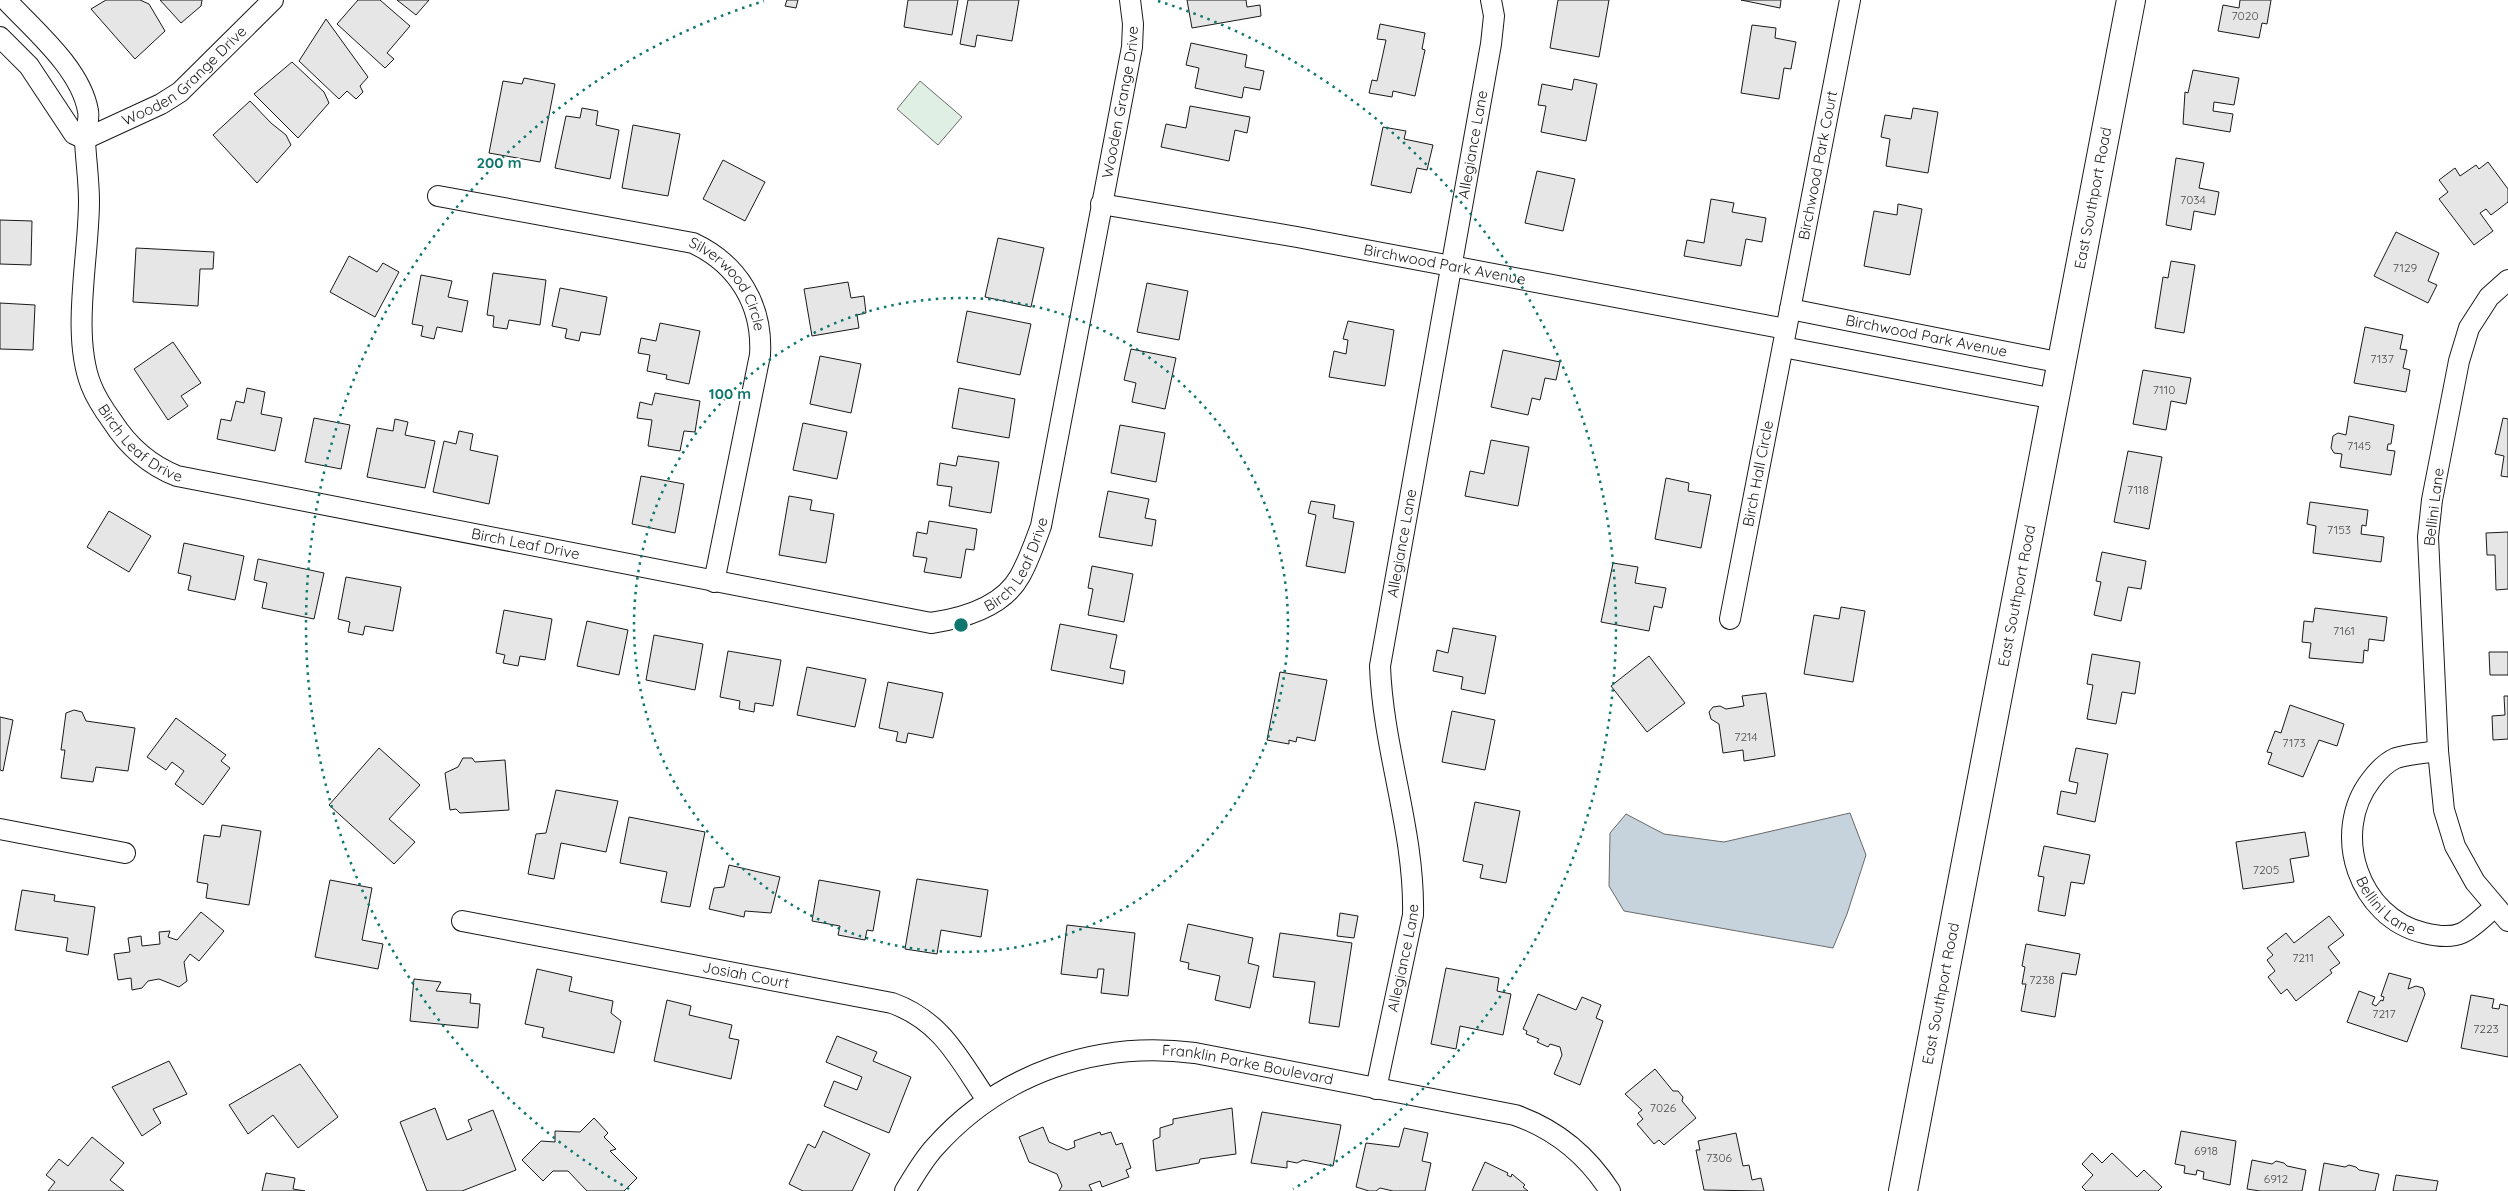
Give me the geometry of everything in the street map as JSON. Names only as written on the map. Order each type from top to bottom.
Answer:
[{"type":"main road","name":"East Southport Road","points":[[1903,1191],[2131,0]]},
{"type":"street","name":"Birch Leaf Drive","points":[[6,0],[54,52],[79,83],[89,112],[80,137],[89,202],[82,330],[84,359],[91,385],[114,425],[129,444],[154,464],[178,476],[931,623],[967,615],[988,606],[1007,592],[1020,577],[1041,526],[1101,204]]},
{"type":"street","name":"Wooden Grange Drive","points":[[80,137],[161,104],[180,92],[273,0]]},
{"type":"street","name":"Wooden Grange Drive","points":[[1101,204],[1132,46],[1133,24],[1130,0]]},
{"type":"street","name":"Allegiance Lane","points":[[1376,1088],[1413,915],[1408,839],[1381,693],[1380,666],[1491,44],[1494,16],[1491,0]]},
{"type":"street","name":"Birchwood Park Court","points":[[1785,338],[1850,0]]},
{"type":"street","name":"Birch Leaf Drive","points":[[0,37],[29,66],[80,137]]},
{"type":"street","name":"Silverwood Circle","points":[[438,196],[693,243],[711,252],[739,277],[750,296],[757,320],[761,337],[760,355],[714,582]]},
{"type":"street","name":"Birchwood Park Avenue","points":[[1101,204],[1451,265],[2055,399]]},
{"type":"street","name":"Bellini Lane","points":[[2438,751],[2395,758],[2377,772],[2363,790],[2354,812],[2351,838],[2359,879],[2373,900],[2391,918],[2413,930],[2439,936],[2462,933],[2501,914],[2475,882],[2456,846],[2444,810],[2438,751],[2428,537],[2432,500],[2458,361],[2469,328],[2489,297],[2508,280]]},
{"type":"street","name":"Birchwood Park Avenue","points":[[1790,309],[2062,363]]},
{"type":"street","name":"Birch Hall Circle","points":[[1730,619],[1785,338]]},
{"type":"street","points":[[0,829],[125,854]]},
{"type":"street","name":"Josiah Court","points":[[462,921],[892,1003],[915,1012],[935,1027],[987,1100]]},
{"type":"street","name":"Franklin Parke Boulevard","points":[[905,1191],[936,1146],[987,1100],[1014,1084],[1051,1067],[1098,1054],[1140,1050],[1196,1053],[1499,1110],[1524,1118],[1550,1130],[1576,1150],[1610,1190]]},
{"type":"green space","points":[[920,81],[962,117],[938,145],[897,109]]},
{"type":"shaded area","points":[[1850,813],[1866,855],[1847,914],[1833,948],[1624,911],[1609,886],[1610,833],[1626,814],[1664,834],[1724,842]]},
{"type":"building","points":[[106,0],[140,0],[149,4],[165,31],[135,59],[91,9]]},
{"type":"building","points":[[160,0],[202,0],[201,6],[181,23]]},
{"type":"building","points":[[358,0],[380,0],[410,26],[387,53],[394,59],[385,68],[337,24]]},
{"type":"building","points":[[397,0],[429,0],[416,15]]},
{"type":"building","points":[[787,0],[798,0],[796,8],[785,6]]},
{"type":"building","points":[[908,0],[958,0],[952,35],[904,27]]},
{"type":"building","points":[[968,0],[1019,0],[1012,41],[977,35],[975,47],[960,44]]},
{"type":"building","points":[[1187,0],[1246,0],[1247,7],[1260,5],[1261,16],[1192,28]]},
{"type":"building","points":[[1558,0],[1609,0],[1599,57],[1550,48]]},
{"type":"building","points":[[1741,0],[1781,0],[1780,8]]},
{"type":"building","points":[[2240,0],[2271,0],[2267,24],[2262,23],[2259,38],[2218,31],[2223,5],[2239,8]]},
{"type":"building","points":[[326,19],[368,77],[360,86],[363,92],[356,99],[347,91],[339,99],[299,61]]},
{"type":"building","points":[[1380,24],[1425,33],[1422,49],[1425,50],[1415,96],[1393,91],[1392,97],[1369,93],[1372,80],[1377,81],[1386,40],[1377,39]]},
{"type":"building","points":[[1752,25],[1776,28],[1775,38],[1796,42],[1791,69],[1784,68],[1779,99],[1741,93]]},
{"type":"building","points":[[1191,43],[1247,55],[1245,67],[1264,71],[1260,90],[1244,87],[1242,98],[1195,88],[1199,68],[1186,65]]},
{"type":"building","points":[[292,62],[324,92],[329,103],[298,138],[254,94]]},
{"type":"building","points":[[2193,70],[2239,78],[2234,105],[2214,102],[2213,111],[2233,114],[2230,132],[2183,124],[2185,92],[2188,93]]},
{"type":"building","points":[[524,78],[555,84],[540,162],[489,153],[503,81],[522,84]]},
{"type":"building","points":[[1574,79],[1597,84],[1586,141],[1541,132],[1546,106],[1538,105],[1542,84],[1572,90]]},
{"type":"building","points":[[250,101],[271,123],[286,135],[291,145],[257,183],[213,135]]},
{"type":"building","points":[[1190,106],[1250,117],[1247,133],[1235,130],[1229,161],[1161,147],[1166,124],[1186,128]]},
{"type":"building","points":[[582,108],[598,111],[596,125],[619,130],[610,179],[555,168],[566,116],[580,118]]},
{"type":"building","points":[[1913,108],[1938,112],[1928,173],[1886,166],[1890,139],[1881,137],[1885,115],[1911,119]]},
{"type":"building","points":[[633,125],[680,134],[668,196],[622,188]]},
{"type":"building","points":[[1383,127],[1406,131],[1404,139],[1433,145],[1427,170],[1417,168],[1411,193],[1371,185]]},
{"type":"building","points":[[2176,158],[2204,163],[2199,188],[2219,192],[2215,215],[2194,211],[2191,230],[2166,225]]},
{"type":"building","points":[[723,160],[765,182],[745,221],[703,199]]},
{"type":"building","points":[[2488,162],[2508,189],[2508,202],[2491,215],[2486,209],[2480,213],[2493,231],[2474,245],[2439,199],[2448,192],[2439,180],[2455,168],[2460,176],[2476,165],[2479,169]]},
{"type":"building","points":[[1537,171],[1575,179],[1563,231],[1525,223]]},
{"type":"building","points":[[1711,199],[1734,203],[1732,212],[1766,218],[1762,242],[1746,239],[1741,266],[1684,256],[1687,240],[1704,243]]},
{"type":"building","points":[[1898,204],[1922,209],[1910,275],[1864,266],[1874,211],[1897,215]]},
{"type":"building","points":[[0,220],[32,221],[31,265],[0,264]]},
{"type":"building","points":[[2396,232],[2439,253],[2428,281],[2437,285],[2428,303],[2374,276]]},
{"type":"building","points":[[998,238],[1044,248],[1031,307],[985,297]]},
{"type":"building","points":[[136,248],[214,252],[213,269],[200,269],[198,306],[133,302]]},
{"type":"building","points":[[349,256],[377,272],[383,263],[399,272],[375,317],[330,292]]},
{"type":"building","points":[[2171,261],[2195,265],[2184,333],[2155,328],[2163,277],[2168,278]]},
{"type":"building","points":[[493,273],[546,280],[540,325],[509,320],[507,329],[493,327],[494,316],[487,315]]},
{"type":"building","points":[[421,275],[452,281],[448,297],[468,301],[462,332],[437,327],[434,339],[421,336],[423,326],[412,324]]},
{"type":"building","points":[[848,282],[851,298],[864,296],[866,313],[857,315],[859,328],[812,336],[804,289]]},
{"type":"building","points":[[1147,283],[1188,291],[1179,340],[1137,332]]},
{"type":"building","points":[[560,288],[607,297],[600,335],[581,332],[579,341],[565,338],[567,329],[552,326]]},
{"type":"building","points":[[0,303],[35,305],[33,350],[0,349]]},
{"type":"building","points":[[967,311],[1031,324],[1020,375],[957,362]]},
{"type":"building","points":[[1348,321],[1394,330],[1385,386],[1329,377],[1334,351],[1346,354],[1348,340],[1343,339]]},
{"type":"building","points":[[660,323],[700,331],[689,384],[666,379],[667,375],[647,371],[650,355],[638,353],[641,338],[656,341]]},
{"type":"building","points":[[2365,327],[2403,335],[2400,349],[2407,350],[2403,368],[2410,370],[2406,392],[2354,383]]},
{"type":"building","points":[[173,342],[201,383],[181,396],[188,406],[168,420],[134,369]]},
{"type":"building","points":[[1131,349],[1176,358],[1165,409],[1132,402],[1136,383],[1124,380]]},
{"type":"building","points":[[1503,350],[1560,362],[1556,380],[1545,378],[1540,400],[1532,398],[1528,415],[1491,407]]},
{"type":"building","points":[[820,356],[861,364],[851,413],[810,404]]},
{"type":"building","points":[[2143,370],[2191,378],[2186,404],[2171,401],[2166,430],[2133,424]]},
{"type":"building","points":[[247,388],[265,392],[261,414],[282,418],[275,451],[217,439],[221,419],[231,421],[236,401],[244,403]]},
{"type":"building","points":[[959,388],[1015,399],[1009,438],[952,428]]},
{"type":"building","points":[[655,393],[700,401],[695,432],[684,431],[680,451],[648,446],[652,420],[637,418],[640,402],[652,405]]},
{"type":"building","points":[[2349,416],[2394,425],[2391,444],[2388,444],[2387,450],[2395,451],[2391,475],[2340,467],[2342,454],[2334,453],[2331,448],[2333,436],[2338,433],[2346,435]]},
{"type":"building","points":[[314,418],[350,425],[341,469],[305,462]]},
{"type":"building","points":[[2503,418],[2508,419],[2508,477],[2501,476],[2504,456],[2495,454]]},
{"type":"building","points":[[395,419],[408,422],[405,435],[435,441],[425,488],[367,477],[377,428],[393,431]]},
{"type":"building","points":[[803,423],[847,432],[837,479],[793,470]]},
{"type":"building","points":[[1120,425],[1165,433],[1156,482],[1111,473]]},
{"type":"building","points":[[459,431],[473,434],[470,450],[498,456],[489,504],[433,492],[444,441],[456,444]]},
{"type":"building","points":[[1491,440],[1529,447],[1518,506],[1465,496],[1470,471],[1484,474]]},
{"type":"building","points":[[2128,451],[2162,457],[2149,529],[2114,522]]},
{"type":"building","points":[[958,456],[999,462],[991,513],[949,506],[952,487],[937,485],[940,463],[956,466]]},
{"type":"building","points":[[641,476],[684,484],[675,533],[632,524]]},
{"type":"building","points":[[1666,478],[1689,483],[1688,491],[1711,495],[1701,548],[1655,539]]},
{"type":"building","points":[[1108,491],[1149,499],[1145,518],[1156,520],[1152,546],[1099,537]]},
{"type":"building","points":[[789,496],[812,500],[810,510],[834,514],[826,563],[779,555]]},
{"type":"building","points":[[1311,501],[1335,505],[1333,518],[1354,522],[1345,573],[1306,566],[1316,515],[1308,513]]},
{"type":"building","points":[[2310,502],[2368,510],[2366,526],[2362,525],[2361,534],[2384,537],[2381,562],[2313,553],[2316,526],[2307,524]]},
{"type":"building","points":[[109,511],[151,536],[129,572],[87,547]]},
{"type":"building","points":[[929,521],[977,529],[974,550],[966,549],[961,578],[924,572],[927,558],[913,556],[917,532],[927,534]]},
{"type":"building","points":[[2508,532],[2508,589],[2496,590],[2495,555],[2487,555],[2486,533]]},
{"type":"building","points":[[184,543],[244,556],[235,600],[188,590],[191,576],[178,573]]},
{"type":"building","points":[[2102,552],[2146,561],[2141,589],[2128,587],[2121,621],[2094,615],[2101,582],[2096,581]]},
{"type":"building","points":[[258,559],[324,573],[314,619],[262,608],[267,583],[254,580]]},
{"type":"building","points":[[1613,563],[1638,567],[1635,583],[1666,588],[1662,608],[1654,606],[1649,631],[1601,622]]},
{"type":"building","points":[[1092,566],[1133,574],[1124,622],[1088,615],[1093,589],[1088,588]]},
{"type":"building","points":[[346,577],[401,587],[393,631],[365,626],[363,635],[348,632],[350,622],[338,619]]},
{"type":"building","points":[[1841,607],[1865,611],[1853,682],[1804,674],[1814,615],[1839,619]]},
{"type":"building","points":[[2315,608],[2387,617],[2384,641],[2369,639],[2368,651],[2364,650],[2363,663],[2309,658],[2311,643],[2302,642],[2304,621],[2313,622]]},
{"type":"building","points":[[504,610],[552,619],[545,660],[520,656],[518,666],[503,663],[505,655],[496,653]]},
{"type":"building","points":[[587,621],[628,630],[619,675],[577,666]]},
{"type":"building","points":[[1060,624],[1117,635],[1110,668],[1125,671],[1123,684],[1051,670]]},
{"type":"building","points":[[1453,628],[1496,636],[1485,694],[1461,689],[1463,677],[1433,671],[1437,650],[1448,653]]},
{"type":"building","points":[[654,635],[703,644],[695,690],[646,680]]},
{"type":"building","points":[[728,651],[781,660],[773,706],[755,703],[754,712],[739,709],[740,701],[720,697]]},
{"type":"building","points":[[2489,652],[2508,652],[2508,675],[2490,675]]},
{"type":"building","points":[[2092,654],[2140,662],[2135,694],[2122,692],[2116,724],[2087,719],[2093,685],[2087,684]]},
{"type":"building","points":[[1649,656],[1685,703],[1647,732],[1611,686]]},
{"type":"building","points":[[807,667],[866,679],[855,727],[797,715]]},
{"type":"building","points":[[1280,672],[1327,680],[1315,741],[1297,737],[1296,742],[1289,740],[1289,744],[1267,740]]},
{"type":"building","points":[[888,682],[943,693],[933,738],[908,733],[906,743],[896,741],[898,732],[879,728]]},
{"type":"building","points":[[1766,693],[1775,756],[1744,761],[1743,750],[1723,753],[1719,724],[1711,719],[1709,712],[1713,707],[1720,706],[1726,709],[1744,706],[1742,696]]},
{"type":"building","points":[[2504,696],[2508,696],[2508,739],[2493,740],[2492,716],[2505,715]]},
{"type":"building","points":[[2290,705],[2344,724],[2337,746],[2319,740],[2303,777],[2268,764],[2272,753],[2267,752],[2275,731],[2281,733]]},
{"type":"building","points":[[74,710],[82,712],[86,721],[135,728],[128,771],[96,767],[93,782],[61,778],[65,750],[61,750],[66,713]]},
{"type":"building","points":[[1452,711],[1495,720],[1485,770],[1442,762]]},
{"type":"building","points":[[0,717],[13,720],[3,771],[0,770]]},
{"type":"building","points":[[176,718],[226,755],[221,761],[230,768],[203,805],[175,784],[184,771],[172,762],[166,770],[147,757]]},
{"type":"building","points":[[379,748],[420,785],[389,819],[415,842],[394,864],[329,805]]},
{"type":"building","points":[[2076,748],[2108,754],[2095,822],[2057,814],[2061,791],[2076,794],[2078,783],[2069,781]]},
{"type":"building","points":[[463,758],[472,758],[475,762],[505,760],[509,810],[460,813],[456,809],[450,810],[445,773],[458,767]]},
{"type":"building","points":[[556,790],[618,801],[606,852],[561,843],[554,879],[528,874],[536,834],[546,833]]},
{"type":"building","points":[[1475,802],[1520,811],[1506,883],[1480,878],[1483,865],[1463,861]]},
{"type":"building","points":[[629,817],[705,832],[690,907],[661,902],[667,872],[620,863]]},
{"type":"building","points":[[222,825],[261,831],[249,905],[206,898],[208,884],[197,882],[204,835],[220,837]]},
{"type":"building","points":[[2305,832],[2309,856],[2290,859],[2294,882],[2243,889],[2236,842]]},
{"type":"building","points":[[2044,846],[2090,855],[2084,884],[2071,882],[2065,916],[2038,911],[2044,877],[2038,876]]},
{"type":"building","points":[[729,865],[780,877],[771,913],[745,911],[744,917],[709,909],[714,888],[724,887]]},
{"type":"building","points":[[917,879],[988,890],[981,937],[941,930],[937,954],[905,949]]},
{"type":"building","points":[[330,880],[372,888],[362,940],[383,944],[378,969],[315,957]]},
{"type":"building","points":[[819,880],[880,891],[873,931],[867,930],[865,940],[838,935],[840,926],[812,921]]},
{"type":"building","points":[[22,890],[55,895],[54,901],[95,907],[88,955],[66,951],[68,938],[15,930]]},
{"type":"building","points":[[201,912],[224,931],[199,961],[190,954],[184,962],[187,981],[179,987],[159,979],[148,981],[142,988],[132,990],[131,978],[118,980],[114,954],[130,952],[128,938],[141,936],[142,946],[160,944],[159,932],[170,931],[168,937],[177,940]]},
{"type":"building","points":[[1340,913],[1358,916],[1354,938],[1337,936]]},
{"type":"building","points":[[2329,916],[2344,935],[2328,947],[2340,963],[2330,970],[2332,973],[2296,1001],[2287,989],[2281,994],[2268,977],[2275,971],[2267,960],[2273,955],[2267,948],[2286,933],[2294,943]]},
{"type":"building","points":[[1188,924],[1253,938],[1248,963],[1259,966],[1250,1008],[1215,1000],[1220,976],[1188,969],[1189,963],[1180,961]]},
{"type":"building","points":[[1067,925],[1135,933],[1128,996],[1101,993],[1104,969],[1098,969],[1097,978],[1061,974]]},
{"type":"building","points":[[1280,933],[1352,943],[1339,1027],[1309,1023],[1315,982],[1273,977]]},
{"type":"building","points":[[2026,944],[2080,954],[2076,975],[2062,973],[2055,1017],[2021,1011],[2026,984],[2022,984],[2025,967],[2022,966]]},
{"type":"building","points":[[1446,968],[1499,978],[1497,991],[1511,994],[1503,1035],[1460,1026],[1456,1049],[1431,1044]]},
{"type":"building","points":[[537,969],[572,977],[569,991],[613,1001],[611,1013],[621,1021],[614,1053],[542,1037],[544,1028],[525,1024]]},
{"type":"building","points":[[2389,973],[2411,979],[2408,989],[2416,986],[2423,988],[2425,994],[2407,1042],[2347,1022],[2359,991],[2375,997],[2372,1004],[2376,1006],[2381,1000],[2383,1001],[2384,997],[2381,996]]},
{"type":"building","points":[[414,979],[441,982],[436,991],[471,994],[470,1003],[480,1004],[478,1028],[410,1021]]},
{"type":"building","points":[[1538,994],[1576,1010],[1582,997],[1601,1005],[1596,1018],[1603,1021],[1580,1085],[1554,1074],[1562,1055],[1560,1047],[1550,1044],[1548,1047],[1537,1042],[1539,1039],[1526,1034],[1527,1031],[1523,1029]]},
{"type":"building","points":[[2471,995],[2494,999],[2492,1008],[2499,1009],[2500,1004],[2508,1006],[2508,1057],[2461,1048]]},
{"type":"building","points":[[667,1000],[691,1006],[689,1015],[732,1025],[729,1038],[739,1040],[731,1079],[654,1061]]},
{"type":"building","points":[[837,1036],[877,1052],[873,1061],[911,1077],[889,1133],[824,1106],[834,1081],[857,1090],[862,1077],[826,1062]]},
{"type":"building","points":[[169,1061],[187,1094],[153,1109],[161,1123],[142,1136],[112,1087]]},
{"type":"building","points":[[300,1064],[338,1117],[298,1148],[273,1115],[248,1134],[229,1105]]},
{"type":"building","points":[[1655,1069],[1673,1091],[1678,1091],[1683,1097],[1682,1101],[1696,1118],[1664,1145],[1659,1140],[1654,1144],[1637,1124],[1643,1119],[1638,1113],[1642,1110],[1625,1094]]},
{"type":"building","points":[[435,1108],[447,1140],[472,1130],[468,1120],[493,1110],[516,1170],[462,1191],[427,1191],[400,1122]]},
{"type":"building","points":[[1232,1108],[1236,1154],[1200,1159],[1199,1163],[1156,1171],[1153,1140],[1160,1137],[1160,1128],[1173,1124],[1173,1119]]},
{"type":"building","points":[[1262,1112],[1341,1125],[1333,1166],[1303,1160],[1297,1163],[1287,1161],[1287,1168],[1251,1163]]},
{"type":"building","points":[[594,1118],[608,1133],[604,1137],[616,1149],[610,1151],[637,1178],[624,1191],[587,1191],[568,1171],[553,1171],[543,1181],[522,1160],[541,1141],[555,1142],[555,1131],[580,1132]]},
{"type":"building","points":[[1043,1127],[1049,1142],[1067,1150],[1075,1147],[1074,1141],[1100,1132],[1101,1135],[1111,1132],[1116,1145],[1122,1143],[1131,1168],[1126,1170],[1129,1177],[1102,1187],[1100,1181],[1089,1185],[1092,1191],[1059,1191],[1062,1186],[1057,1174],[1029,1162],[1019,1137]]},
{"type":"building","points":[[1404,1128],[1428,1133],[1422,1161],[1431,1163],[1425,1191],[1393,1191],[1380,1188],[1376,1191],[1369,1191],[1356,1187],[1366,1143],[1399,1147]]},
{"type":"building","points":[[823,1131],[870,1154],[852,1191],[803,1191],[789,1184],[808,1144],[815,1148]]},
{"type":"building","points":[[2181,1131],[2236,1141],[2230,1185],[2203,1179],[2204,1172],[2197,1170],[2196,1175],[2184,1173],[2185,1166],[2175,1164]]},
{"type":"building","points":[[1736,1133],[1743,1166],[1749,1165],[1752,1180],[1761,1178],[1764,1191],[1704,1190],[1696,1150],[1700,1150],[1698,1141]]},
{"type":"building","points":[[92,1137],[124,1163],[110,1180],[124,1191],[48,1191],[55,1182],[46,1175],[59,1159],[68,1166]]},
{"type":"building","points":[[2092,1153],[2102,1163],[2112,1153],[2137,1177],[2144,1170],[2162,1187],[2158,1191],[2086,1191],[2082,1187],[2093,1175],[2082,1164]]},
{"type":"building","points":[[2252,1160],[2272,1164],[2276,1161],[2287,1166],[2306,1170],[2302,1191],[2260,1191],[2247,1189]]},
{"type":"building","points":[[1485,1162],[1508,1173],[1507,1175],[1511,1177],[1512,1174],[1525,1185],[1523,1187],[1528,1191],[1472,1191]]},
{"type":"building","points":[[2324,1163],[2345,1167],[2349,1165],[2359,1170],[2379,1174],[2375,1191],[2319,1191]]},
{"type":"building","points":[[266,1173],[295,1178],[293,1189],[305,1191],[262,1191]]},
{"type":"building","points":[[2396,1175],[2438,1181],[2436,1191],[2393,1191]]}]
